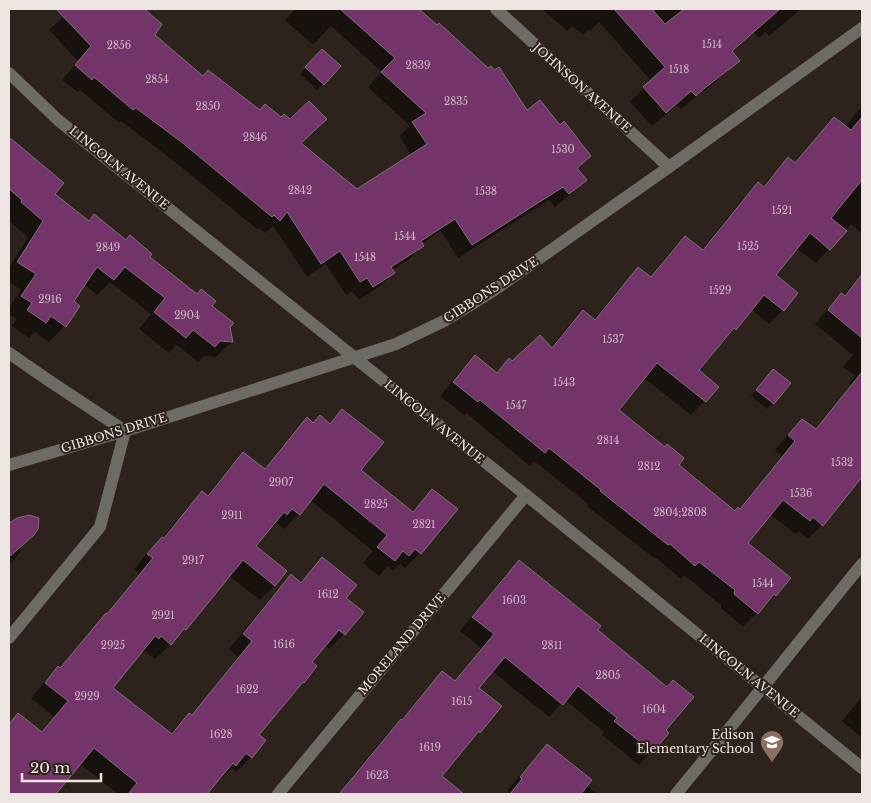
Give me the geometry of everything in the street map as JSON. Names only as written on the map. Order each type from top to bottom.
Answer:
[{"type":"street","name":"JOHNSON AVENUE","points":[[496,9],[669,167]]},
{"type":"street","name":"GIBBONS DRIVE","points":[[9,464],[126,431],[396,344],[446,320],[493,291],[862,28]]},
{"type":"street","name":"LINCOLN AVENUE","points":[[9,73],[58,120],[526,494],[862,768]]},
{"type":"street","points":[[9,353],[126,431],[100,528],[9,638]]},
{"type":"street","name":"MORELAND DRIVE","points":[[278,794],[526,494]]},
{"type":"street","points":[[676,794],[862,564]]},
{"type":"building","points":[[56,9],[144,9],[162,24],[155,35],[203,76],[208,70],[260,110],[265,104],[281,117],[284,114],[290,119],[309,101],[327,119],[301,143],[357,189],[427,144],[412,122],[426,113],[381,72],[395,58],[340,9],[419,9],[437,25],[439,23],[488,68],[491,66],[494,70],[499,67],[527,110],[540,100],[560,125],[564,121],[591,156],[577,168],[587,180],[569,194],[563,187],[472,245],[455,219],[421,241],[424,246],[391,267],[395,273],[373,287],[367,278],[360,282],[340,251],[321,264],[287,212],[280,221],[274,215],[272,217],[184,144],[136,108],[133,110],[94,77],[92,80],[75,65],[91,46]]},
{"type":"building","points":[[614,9],[652,9],[665,24],[684,9],[780,9],[732,51],[740,61],[696,96],[691,91],[666,113],[643,87],[665,67]]},
{"type":"building","points":[[322,49],[341,66],[324,85],[305,67]]},
{"type":"building","points":[[834,117],[851,130],[862,117],[862,180],[831,218],[847,231],[830,250],[810,233],[776,275],[798,293],[784,311],[764,295],[736,330],[734,328],[699,370],[719,387],[706,402],[657,363],[619,410],[665,447],[667,444],[684,458],[679,465],[735,511],[738,507],[740,509],[795,441],[788,435],[802,419],[816,429],[862,372],[862,477],[823,526],[813,517],[810,521],[783,500],[748,543],[791,578],[776,596],[774,594],[758,614],[734,594],[735,590],[699,562],[695,566],[549,448],[545,453],[480,400],[478,402],[453,382],[475,355],[497,373],[509,358],[512,361],[540,335],[552,348],[583,310],[595,320],[638,267],[651,277],[685,236],[703,250],[758,182],[764,187],[788,157],[795,163]]},
{"type":"building","points":[[9,137],[64,183],[55,194],[89,221],[94,214],[126,240],[130,235],[152,254],[150,257],[197,294],[201,289],[216,301],[212,306],[234,323],[230,327],[233,342],[220,341],[215,347],[193,330],[186,338],[154,312],[165,298],[125,267],[114,280],[97,267],[74,301],[80,306],[66,327],[51,316],[46,323],[27,310],[32,303],[21,296],[36,274],[17,262],[43,221],[9,189]]},
{"type":"building","points":[[862,274],[862,338],[828,310],[841,293],[845,296]]},
{"type":"building","points":[[773,369],[791,383],[774,404],[756,390]]},
{"type":"building","points":[[342,409],[384,442],[361,470],[413,512],[432,489],[458,509],[421,554],[415,549],[409,556],[403,551],[395,561],[377,547],[387,535],[324,484],[300,515],[292,509],[287,515],[284,512],[256,546],[287,571],[275,586],[243,560],[186,630],[184,629],[171,645],[161,636],[159,639],[155,636],[113,688],[172,734],[189,713],[192,715],[252,641],[243,634],[291,574],[301,583],[322,557],[357,585],[346,598],[364,612],[345,635],[339,630],[312,662],[317,666],[259,735],[266,740],[252,758],[246,753],[236,766],[233,763],[207,794],[128,794],[137,783],[94,748],[56,794],[9,794],[9,724],[18,713],[42,732],[68,701],[45,683],[58,666],[60,668],[107,614],[153,558],[147,554],[162,537],[164,538],[202,491],[208,496],[243,452],[265,469],[307,417],[313,423],[320,415],[330,424]]},
{"type":"building","points":[[29,515],[39,518],[38,529],[34,535],[9,557],[9,523],[17,518]]},
{"type":"building","points":[[519,560],[601,626],[598,630],[667,687],[673,680],[694,697],[666,730],[669,733],[653,752],[614,721],[617,718],[578,686],[563,705],[505,657],[479,688],[502,706],[442,776],[464,794],[339,794],[442,671],[455,681],[494,634],[472,617]]},
{"type":"building","points":[[547,744],[592,780],[581,794],[510,794],[522,779],[520,777]]},
{"type":"place","name":"Edison Elementary School","points":[[772,763]]}]
